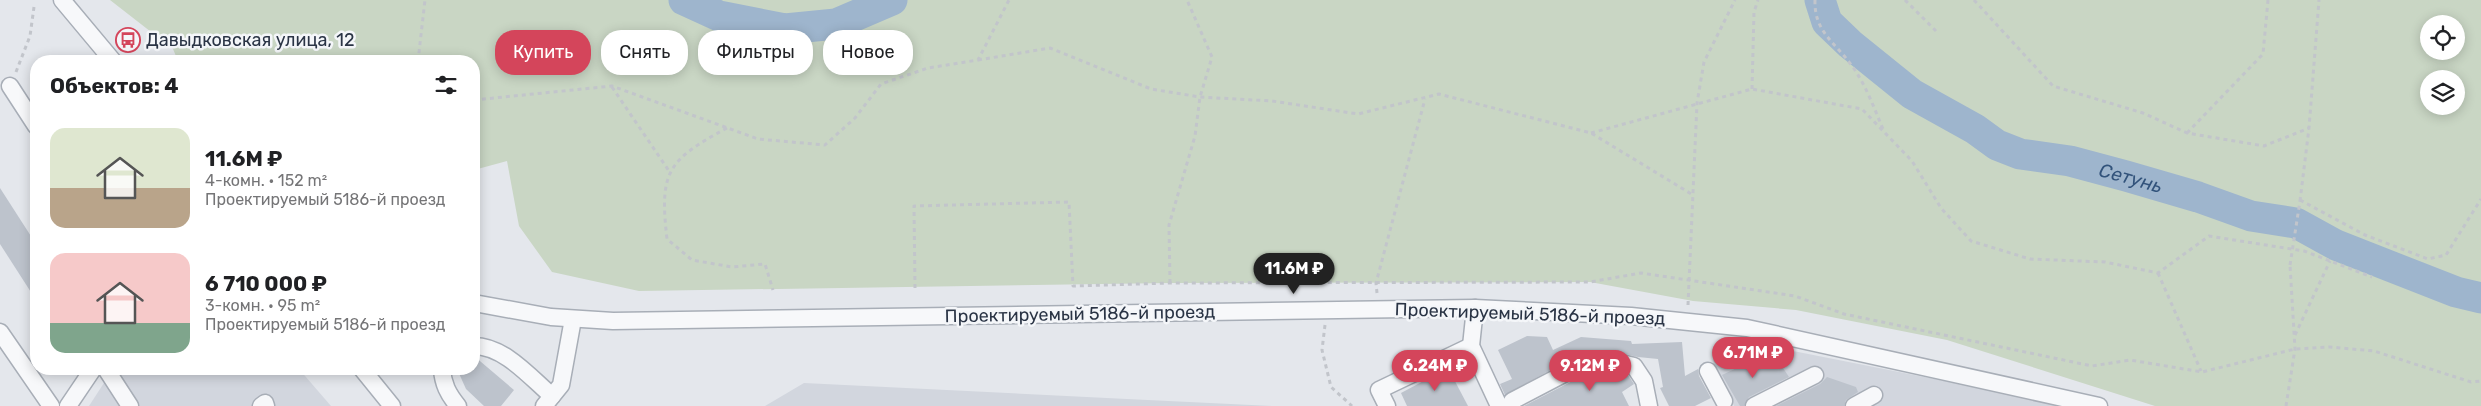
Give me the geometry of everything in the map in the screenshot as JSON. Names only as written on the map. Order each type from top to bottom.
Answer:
[{"type":"street","points":[[62,0],[108,55]]},
{"type":"street","points":[[10,86],[30,117]]},
{"type":"street","name":"Проектируемый 5186-й проезд","points":[[480,304],[551,317],[613,322],[1475,308],[1688,321],[1747,328],[2099,406]]},
{"type":"street","points":[[1475,308],[1471,346],[1505,404],[1581,365],[1609,360],[1634,366],[1644,381],[1649,406]]},
{"type":"street","points":[[480,346],[501,353],[548,401],[561,385],[573,319]]},
{"type":"street","points":[[0,332],[51,406]]},
{"type":"street","points":[[1387,406],[1379,390],[1471,346]]},
{"type":"street","points":[[1708,371],[1721,404]]},
{"type":"street","points":[[68,406],[89,375]]},
{"type":"street","points":[[110,375],[130,406]]},
{"type":"street","points":[[367,375],[392,406]]},
{"type":"street","points":[[442,375],[443,382],[450,397],[458,406]]},
{"type":"street","points":[[1754,406],[1815,375]]},
{"type":"street","points":[[1854,406],[1874,395]]},
{"type":"street","points":[[261,406],[265,404],[266,406]]},
{"type":"path","points":[[419,55],[425,0]]},
{"type":"path","points":[[978,60],[1009,0]]},
{"type":"path","points":[[1170,283],[1169,225],[1195,136],[1200,97],[1212,57],[1187,0]]},
{"type":"path","points":[[1688,321],[1688,281],[1697,103],[1704,62],[1735,0]]},
{"type":"path","points":[[1752,89],[1754,12],[1758,0]]},
{"type":"path","points":[[1815,0],[1814,9],[1820,29],[1852,66],[1870,96],[1884,132]]},
{"type":"path","points":[[1905,0],[1936,31]]},
{"type":"path","points":[[1974,0],[2053,86],[2143,113],[2187,133],[2264,146],[2309,128]]},
{"type":"path","points":[[2187,133],[2262,54],[2268,0]]},
{"type":"path","points":[[2286,406],[2295,349],[2290,265],[2309,128],[2319,0]]},
{"type":"path","points":[[10,86],[30,36],[34,7]]},
{"type":"path","points":[[480,99],[612,86],[758,139],[825,145],[855,118],[882,84],[928,68],[1050,48],[1151,89],[1200,97],[1272,101],[1358,114],[1426,99],[1438,94],[1591,133],[1692,194]]},
{"type":"path","points":[[612,86],[669,171]]},
{"type":"path","points":[[1591,133],[1752,89],[1862,109],[1912,161],[1941,208],[1971,241],[2030,259],[2105,262],[2158,274],[2210,236],[2304,251],[2372,277]]},
{"type":"path","points":[[1378,309],[1376,282],[1426,99]]},
{"type":"path","points":[[728,128],[692,147],[669,171],[663,203],[667,239],[692,260],[732,267],[765,264],[773,290]]},
{"type":"path","points":[[2300,200],[2365,235],[2428,259],[2446,255],[2481,199]]},
{"type":"path","points":[[915,288],[914,206],[1068,202],[1073,286],[1170,283],[1590,282],[1641,273],[1795,296],[1844,314],[2092,366],[2130,360],[2202,372],[2295,349],[2330,347],[2374,351],[2471,382],[2481,381]]},
{"type":"path","points":[[2294,337],[2330,261]]},
{"type":"path","points":[[2158,274],[2202,372]]},
{"type":"path","points":[[1326,310],[1322,350],[1331,387],[1352,406]]},
{"type":"shaded area","points":[[1758,344],[2069,406],[1734,406],[1713,360]]},
{"type":"shaded area","points":[[109,375],[304,375],[331,406],[89,406]]},
{"type":"shaded area","points":[[804,383],[1127,399],[1272,406],[765,406]]},
{"type":"green space","points":[[110,0],[2481,0],[2481,406],[2155,406],[1947,340],[1796,310],[1693,301],[1590,282],[1170,283],[639,291],[552,272],[519,226],[507,161],[480,168],[480,55],[176,55],[173,49]]},
{"type":"building","points":[[0,188],[30,235],[30,291],[0,244]]},
{"type":"building","points":[[1527,336],[1547,337],[1553,350],[1581,337],[1631,341],[1632,344],[1682,342],[1685,376],[1698,369],[1699,376],[1711,398],[1695,406],[1669,406],[1660,388],[1663,387],[1658,359],[1638,357],[1608,350],[1576,356],[1505,395],[1500,384],[1512,379],[1498,350]]},
{"type":"building","points":[[1756,359],[1783,368],[1789,377],[1749,397],[1744,406],[1740,406],[1722,375]]},
{"type":"building","points":[[480,361],[514,390],[501,406],[484,406],[466,389],[460,375],[480,375]]},
{"type":"building","points":[[1448,368],[1468,406],[1407,406],[1401,393]]},
{"type":"building","points":[[1609,370],[1628,375],[1634,384],[1622,392],[1629,406],[1524,406],[1584,375]]},
{"type":"building","points":[[1827,377],[1856,387],[1858,392],[1846,400],[1844,406],[1776,406],[1820,384]]},
{"type":"waterway","name":"Сетунь","points":[[684,0],[719,16],[785,29],[836,24],[892,0]]},
{"type":"waterway","name":"Сетунь","points":[[1820,0],[1827,22],[1850,44],[1912,94],[1975,129],[1997,145],[2020,154],[2070,161],[2126,176],[2198,197],[2251,216],[2296,223],[2336,245],[2456,292],[2481,298]]},
{"type":"place","name":"Давыдковская улица, 12","points":[[128,40]]}]
